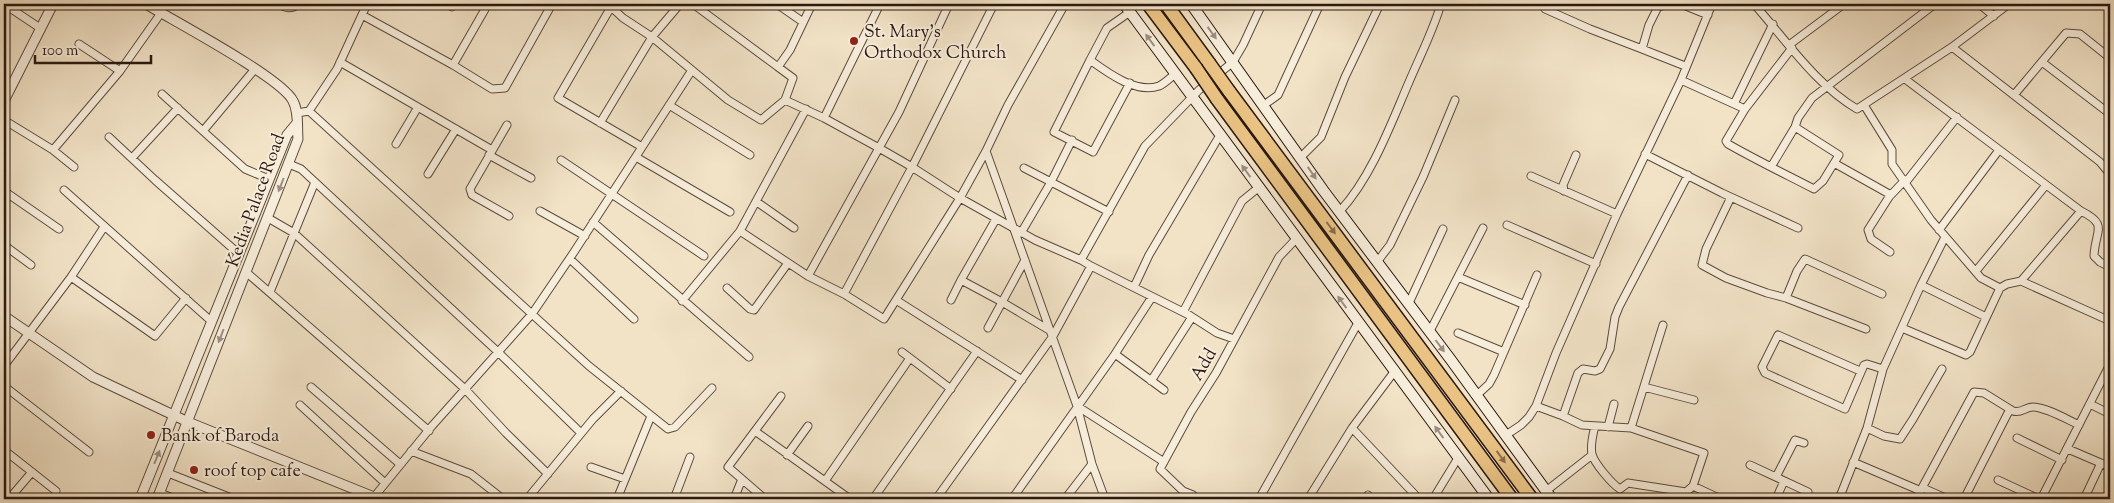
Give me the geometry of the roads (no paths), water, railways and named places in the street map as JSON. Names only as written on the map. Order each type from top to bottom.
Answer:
[{"type":"highway","points":[[1148,4],[1512,499]]},
{"type":"highway","points":[[1166,4],[1532,499]]},
{"type":"main road","points":[[1191,4],[1377,262],[1430,331],[1552,499]]},
{"type":"main road","points":[[1127,8],[1489,499]]},
{"type":"street","points":[[4,101],[53,4]]},
{"type":"street","points":[[146,4],[255,69],[288,93],[294,102],[297,123]]},
{"type":"street","points":[[278,4],[287,8],[294,8],[298,4]]},
{"type":"street","points":[[297,113],[309,111],[340,62],[367,4]]},
{"type":"street","points":[[453,65],[488,4]]},
{"type":"street","points":[[362,15],[453,65],[492,89],[505,88],[552,4]]},
{"type":"street","points":[[600,123],[652,37],[680,4]]},
{"type":"street","points":[[642,147],[558,98],[610,5],[623,18],[652,37],[728,100],[761,120],[785,100],[793,78],[693,4]]},
{"type":"street","points":[[777,4],[803,22]]},
{"type":"street","points":[[778,67],[790,50],[812,4]]},
{"type":"street","points":[[824,118],[880,4]]},
{"type":"street","points":[[808,276],[899,112],[949,4]]},
{"type":"street","points":[[844,294],[912,167],[994,4]]},
{"type":"street","points":[[740,231],[808,276],[844,294],[884,319],[960,198],[986,151],[1008,105],[1065,4]]},
{"type":"street","points":[[1081,260],[1145,146],[1192,97],[1233,62],[1262,4]]},
{"type":"street","points":[[1264,105],[1278,95],[1320,4]]},
{"type":"street","points":[[1301,157],[1321,137],[1345,78],[1380,4]]},
{"type":"street","points":[[1340,211],[1353,198],[1370,167],[1403,98],[1441,4]]},
{"type":"street","points":[[1548,4],[1545,9],[1590,29],[1685,66]]},
{"type":"street","points":[[1651,4],[1658,7],[1670,4]]},
{"type":"street","points":[[1681,4],[1708,15]]},
{"type":"street","points":[[1506,436],[1529,417],[1536,406],[1556,353],[1617,214],[1681,80],[1685,66],[1701,35],[1712,4]]},
{"type":"street","points":[[1754,4],[1825,86],[1841,100],[1857,109],[1952,47],[2009,4]]},
{"type":"street","points":[[1795,127],[1839,155],[1823,181],[1814,189],[1728,144],[1726,141],[1745,109],[1791,46],[1844,4]]},
{"type":"street","points":[[1771,167],[1812,98],[1825,86],[1936,4]]},
{"type":"street","points":[[1979,4],[1994,16]]},
{"type":"street","points":[[1642,49],[1649,25],[1658,7]]},
{"type":"street","points":[[5,8],[40,28]]},
{"type":"street","points":[[1127,8],[1107,28],[1054,132],[1093,152],[1130,83]]},
{"type":"street","points":[[53,150],[120,71],[161,13]]},
{"type":"street","points":[[1734,104],[1773,24]]},
{"type":"street","points":[[2014,95],[2066,33],[2080,34],[2110,58]]},
{"type":"street","points":[[79,44],[120,71]]},
{"type":"street","points":[[1952,47],[2100,162],[2110,174]]},
{"type":"street","points":[[1090,60],[1109,73],[1143,88],[1160,86],[1174,74]]},
{"type":"street","points":[[340,62],[456,129],[531,178]]},
{"type":"street","points":[[2042,62],[2110,114]]},
{"type":"street","points":[[203,131],[255,69]]},
{"type":"street","points":[[4,316],[93,377],[188,422],[377,498],[384,483],[400,464],[532,314],[570,259],[692,70]]},
{"type":"street","points":[[1905,79],[2081,211],[2095,218],[2099,227],[2094,256],[2100,262],[2110,267]]},
{"type":"street","points":[[1681,80],[1745,109]]},
{"type":"street","points":[[162,94],[245,169],[269,179]]},
{"type":"street","points":[[785,100],[824,118],[879,148],[1018,231],[1061,253],[1081,260],[1183,312],[1217,333],[1234,339]]},
{"type":"street","points":[[1377,262],[1390,245],[1423,177],[1456,100]]},
{"type":"street","points":[[669,105],[713,134],[750,155]]},
{"type":"street","points":[[1864,106],[1892,150],[1892,164],[1906,181],[1939,230],[1981,278],[2000,288]]},
{"type":"street","points":[[396,144],[418,107]]},
{"type":"street","points":[[132,158],[178,108]]},
{"type":"street","points":[[682,300],[740,231],[806,109]]},
{"type":"street","points":[[309,111],[589,366],[668,429],[674,427],[712,388]]},
{"type":"street","points":[[1890,252],[1871,239],[1868,230],[1891,195],[1906,181],[1956,117]]},
{"type":"street","points":[[4,120],[53,150],[74,167]]},
{"type":"street","name":"Kedia Palace Road","points":[[158,496],[289,164],[298,139],[297,123]]},
{"type":"street","name":"Kedia Palace Road","points":[[140,499],[286,135],[297,123]]},
{"type":"street","points":[[506,125],[470,189],[472,195],[509,216]]},
{"type":"street","points":[[428,174],[456,129]]},
{"type":"street","points":[[1134,287],[1149,255],[1220,135]]},
{"type":"street","points":[[109,136],[239,254]]},
{"type":"street","points":[[1018,231],[1051,182],[1072,140]]},
{"type":"street","points":[[1939,230],[1999,150]]},
{"type":"street","points":[[986,151],[1018,231],[1025,260],[1077,406],[1092,464],[1105,499]]},
{"type":"street","points":[[1645,154],[1798,228]]},
{"type":"street","points":[[1564,191],[1563,185],[1576,155]]},
{"type":"street","points":[[636,157],[730,212]]},
{"type":"street","points":[[561,160],[704,256]]},
{"type":"street","points":[[1834,163],[1891,195]]},
{"type":"street","points":[[289,164],[301,169],[498,352],[581,433]]},
{"type":"street","points":[[1024,168],[1109,212]]},
{"type":"street","points":[[1563,416],[1578,373],[1583,369],[1595,371],[1600,369],[1610,349],[1615,316],[1688,175]]},
{"type":"street","points":[[1531,176],[1617,214]]},
{"type":"street","points":[[270,292],[315,182]]},
{"type":"street","points":[[1976,271],[2046,185]]},
{"type":"street","points":[[1183,312],[1242,201],[1258,188]]},
{"type":"street","points":[[64,190],[212,321]]},
{"type":"street","points":[[4,191],[59,229]]},
{"type":"street","points":[[1731,197],[1706,249],[1702,266],[1726,278],[1786,298],[1866,329]]},
{"type":"street","points":[[757,202],[794,228]]},
{"type":"street","points":[[540,211],[585,236]]},
{"type":"street","points":[[2022,281],[2081,211]]},
{"type":"street","points":[[268,218],[294,233],[465,389],[548,474]]},
{"type":"street","points":[[951,300],[996,219]]},
{"type":"street","points":[[593,222],[749,357]]},
{"type":"street","points":[[1507,225],[1596,264]]},
{"type":"street","points":[[4,366],[71,277],[104,227]]},
{"type":"street","points":[[1430,331],[1483,228]]},
{"type":"street","points":[[1409,303],[1443,229]]},
{"type":"street","points":[[1839,499],[1867,428],[1883,370],[1945,237]]},
{"type":"street","name":"Add","points":[[1164,462],[1191,412],[1216,374],[1279,257],[1296,238]]},
{"type":"street","points":[[4,245],[31,265]]},
{"type":"street","points":[[570,259],[634,319]]},
{"type":"street","points":[[1786,298],[1801,263],[1805,259],[1882,294]]},
{"type":"street","points":[[988,328],[1025,260]]},
{"type":"street","points":[[727,288],[750,309],[754,310],[788,263]]},
{"type":"street","points":[[936,499],[1022,380],[1091,266]]},
{"type":"street","points":[[246,272],[428,431]]},
{"type":"street","points":[[1477,395],[1489,384],[1537,275]]},
{"type":"street","points":[[71,277],[155,336],[186,298]]},
{"type":"street","points":[[1458,277],[1525,305]]},
{"type":"street","points":[[961,280],[1002,302],[1051,333]]},
{"type":"street","points":[[1902,328],[1966,356],[1970,352],[2000,288],[2007,284],[2022,281],[2110,321]]},
{"type":"street","points":[[1921,285],[1986,317]]},
{"type":"street","points":[[1012,499],[1115,354],[1152,297]]},
{"type":"street","points":[[896,300],[1022,380]]},
{"type":"street","points":[[1151,381],[1192,317]]},
{"type":"street","points":[[1259,499],[1358,323]]},
{"type":"street","points":[[1631,428],[1663,325]]},
{"type":"street","points":[[1458,333],[1504,352]]},
{"type":"street","points":[[1860,371],[1778,335],[1762,366],[1765,373],[1845,409],[1860,371],[1867,364],[1883,370]]},
{"type":"street","points":[[874,499],[977,351]]},
{"type":"street","points":[[902,352],[951,389]]},
{"type":"street","points":[[1115,354],[1164,390]]},
{"type":"street","points":[[825,481],[910,358]]},
{"type":"street","points":[[1998,480],[2040,499],[2068,449],[2109,366]]},
{"type":"street","points":[[1867,428],[1884,436],[1900,439],[1914,419],[1942,369]]},
{"type":"street","points":[[1308,499],[1352,428],[1394,372]]},
{"type":"street","points":[[4,386],[89,452]]},
{"type":"street","points":[[1644,386],[1694,400]]},
{"type":"street","points":[[311,387],[400,464]]},
{"type":"street","points":[[526,499],[581,433],[621,391]]},
{"type":"street","points":[[1916,499],[1974,392],[1984,393],[2019,413],[2032,407],[2080,425]]},
{"type":"street","points":[[765,499],[728,467],[781,396]]},
{"type":"street","points":[[1608,427],[1614,404]]},
{"type":"street","points":[[2090,404],[2110,414]]},
{"type":"street","points":[[300,405],[384,483]]},
{"type":"street","points":[[1077,406],[1164,462],[1160,469],[1164,474],[1183,491],[1193,495]]},
{"type":"street","points":[[1536,406],[1582,425],[1631,428],[1704,453],[1693,486],[1682,499]]},
{"type":"street","points":[[1964,499],[2010,409]]},
{"type":"street","points":[[617,499],[651,416]]},
{"type":"street","points":[[787,455],[808,426]]},
{"type":"street","points":[[1595,426],[1592,438],[1592,455],[1613,485],[1620,488],[1628,483],[1686,492]]},
{"type":"street","points":[[1352,428],[1419,499]]},
{"type":"street","points":[[755,432],[850,499]]},
{"type":"street","points":[[2017,438],[2062,460]]},
{"type":"street","points":[[1776,477],[1795,440],[1804,443]]},
{"type":"street","points":[[2068,449],[2110,467]]},
{"type":"street","points":[[4,450],[56,491]]},
{"type":"street","points":[[411,451],[471,474],[503,499]]},
{"type":"street","points":[[1546,491],[1592,455]]},
{"type":"street","points":[[674,499],[690,457]]},
{"type":"street","points":[[1433,499],[1458,458]]},
{"type":"street","points":[[1854,462],[1948,499]]},
{"type":"street","points":[[2084,499],[2101,463]]},
{"type":"street","points":[[1065,499],[1092,464]]},
{"type":"street","points":[[1750,465],[1808,492]]},
{"type":"street","points":[[591,467],[625,479]]},
{"type":"street","points":[[9,499],[32,472]]},
{"type":"street","points":[[168,473],[218,496],[234,499]]},
{"type":"street","points":[[734,499],[742,479]]},
{"type":"street","points":[[1776,499],[1784,481]]},
{"type":"street","points":[[1693,486],[1721,499]]},
{"type":"street","points":[[158,496],[175,499]]},
{"type":"place","name":"St. Mary's Orthodox Church","points":[[854,41]]},
{"type":"place","name":"Bank of Baroda","points":[[151,435]]},
{"type":"place","name":"roof top cafe","points":[[194,470]]}]
